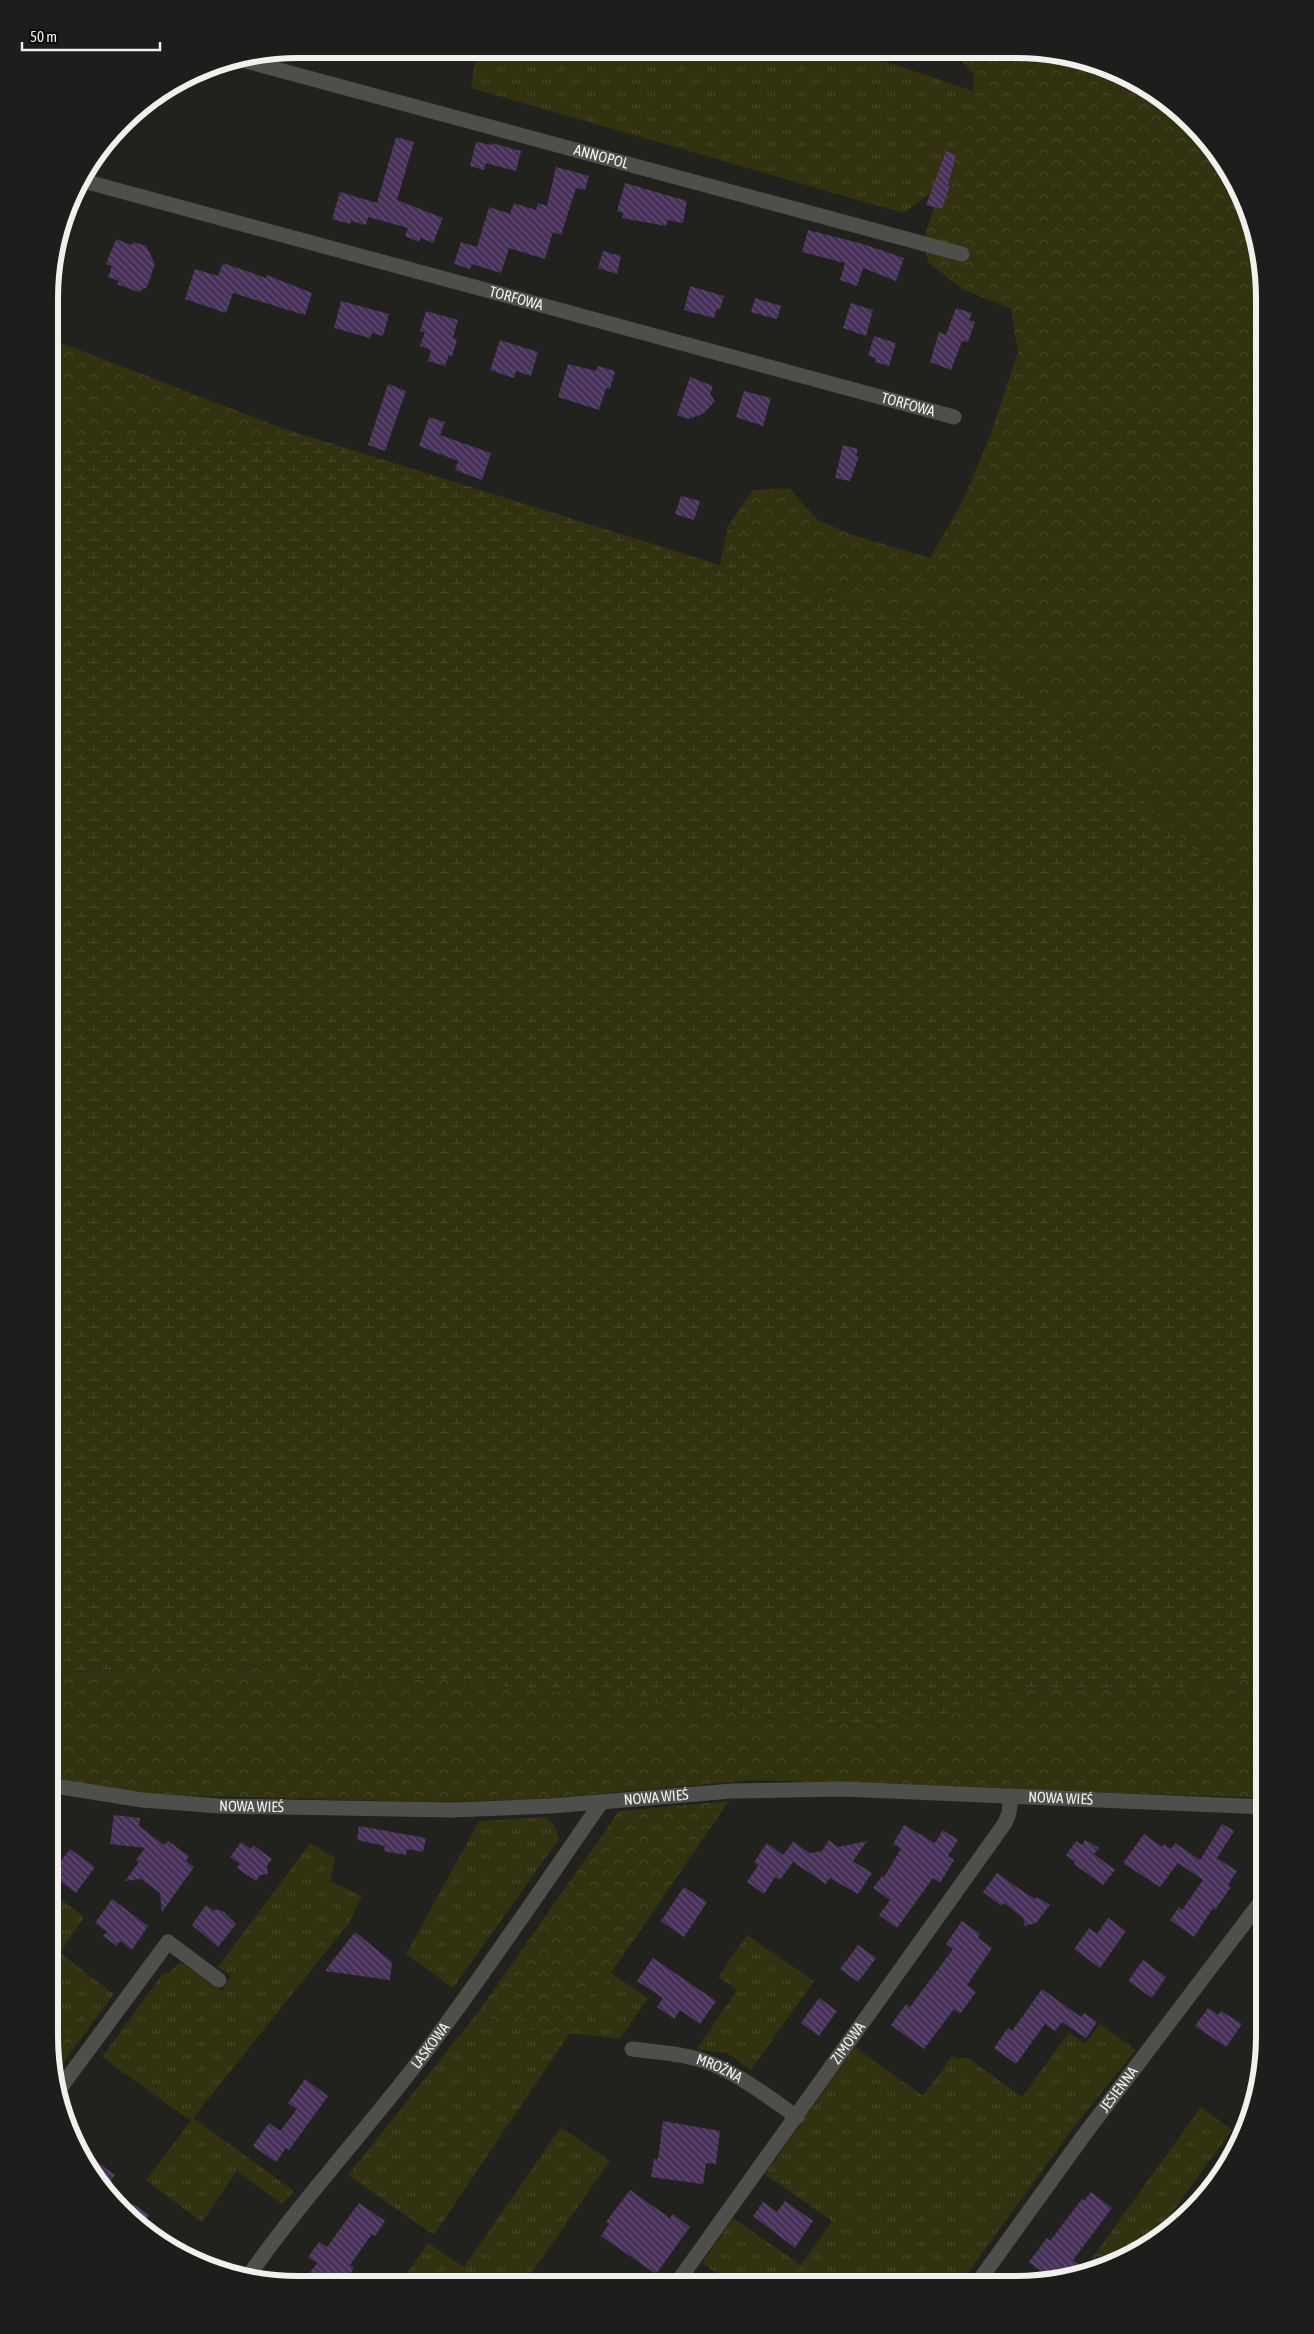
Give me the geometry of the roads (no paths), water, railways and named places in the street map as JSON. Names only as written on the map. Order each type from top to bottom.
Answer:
[{"type":"street","name":"ANNOPOL","points":[[250,62],[962,254]]},
{"type":"street","name":"TORFOWA","points":[[87,182],[954,417]]},
{"type":"street","name":"NOWA WIEŚ","points":[[58,1786],[142,1800],[219,1806],[451,1810],[601,1802],[685,1794],[795,1790],[1011,1796],[1256,1807]]},
{"type":"street","name":"ZIMOWA","points":[[681,2277],[1005,1823],[1009,1813],[1011,1796]]},
{"type":"street","name":"LASKOWA","points":[[251,2272],[295,2212],[417,2063],[458,2009],[601,1802]]},
{"type":"street","name":"JESIENNA","points":[[982,2277],[1084,2135],[1256,1908]]},
{"type":"street","points":[[62,2085],[168,1942],[219,1980]]},
{"type":"street","name":"MROŹNA","points":[[632,2048],[690,2057],[718,2066],[751,2085],[797,2116]]}]
